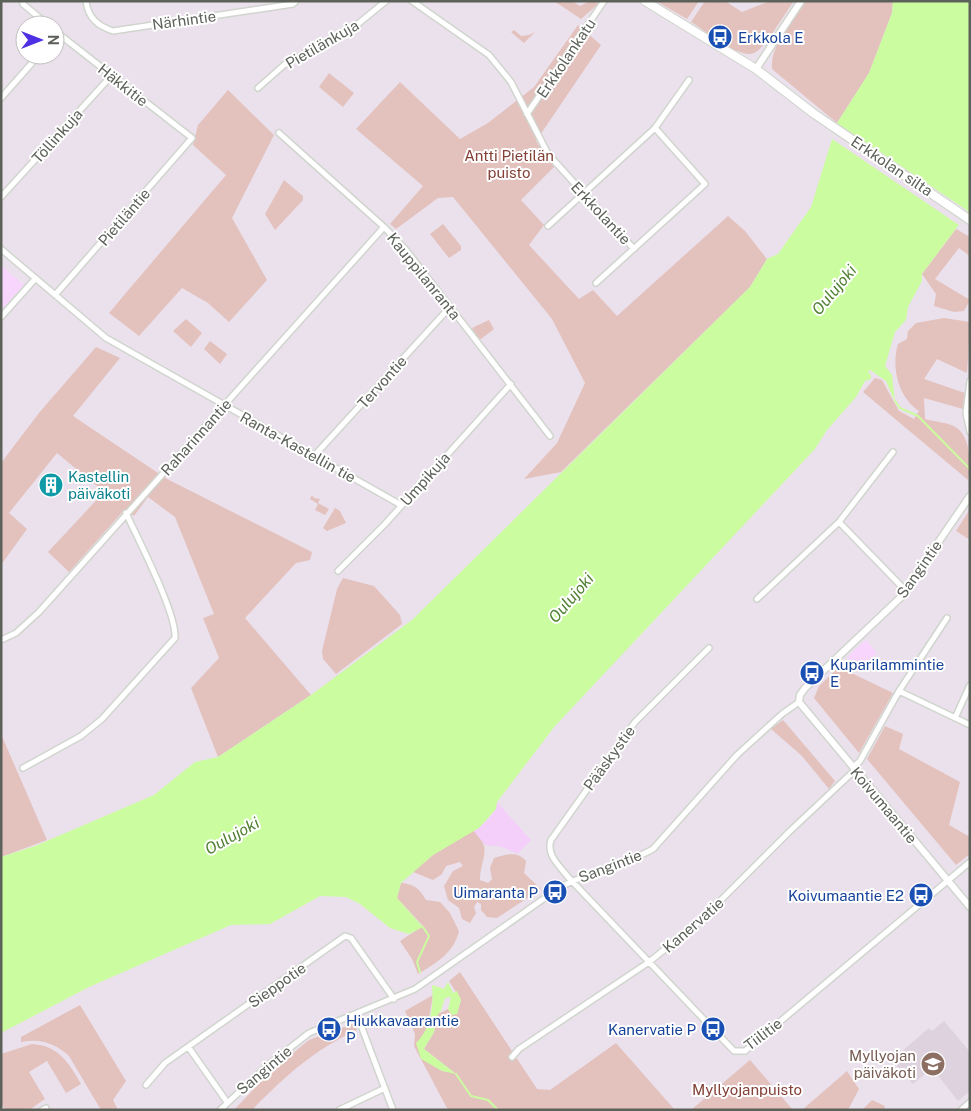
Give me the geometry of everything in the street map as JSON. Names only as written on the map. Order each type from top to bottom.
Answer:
[{"type":"main road","name":"Erkkolan silta","points":[[645,1],[756,69],[813,113],[970,220]]},
{"type":"street","name":"Närhintie","points":[[86,1],[91,17],[100,27],[112,31],[293,4],[296,1]]},
{"type":"street","name":"Pietilänkuja","points":[[258,88],[284,65],[359,23],[386,1]]},
{"type":"street","name":"Erkkolantie","points":[[412,1],[489,55],[511,82],[548,154],[583,195],[634,249]]},
{"type":"street","name":"Erkkolankatu","points":[[527,114],[604,1]]},
{"type":"street","points":[[756,69],[801,1]]},
{"type":"street","points":[[23,4],[36,15]]},
{"type":"street","name":"Häkkitie","points":[[65,40],[192,138]]},
{"type":"street","points":[[1,98],[30,65]]},
{"type":"street","name":"Töllinkuja","points":[[1,197],[112,76]]},
{"type":"street","points":[[548,226],[655,128],[689,80]]},
{"type":"street","points":[[596,283],[705,184],[655,128]]},
{"type":"street","name":"Kauppilanranta","points":[[279,133],[384,227],[406,250],[550,436]]},
{"type":"street","name":"Pietiläntie","points":[[55,295],[192,138]]},
{"type":"street","name":"Raharinnantie","points":[[1,640],[16,633],[39,612],[384,227]]},
{"type":"street","name":"Ranta-Kastellin tie","points":[[1,249],[106,338],[402,505]]},
{"type":"street","points":[[1,317],[35,279]]},
{"type":"street","name":"Tervontie","points":[[314,456],[450,307]]},
{"type":"street","points":[[970,381],[966,412],[970,432]]},
{"type":"street","name":"Umpikuja","points":[[338,571],[386,524],[511,384]]},
{"type":"street","points":[[757,600],[839,522],[893,452]]},
{"type":"street","name":"Sangintie","points":[[220,1110],[268,1065],[310,1033],[415,989],[529,908],[572,881],[640,856],[652,849],[737,755],[782,714],[799,702],[800,694],[811,682],[906,591],[970,496]]},
{"type":"street","points":[[23,768],[81,736],[102,719],[175,638],[176,629],[165,600],[126,513]]},
{"type":"street","points":[[839,522],[906,591]]},
{"type":"street","name":"Kanervatie","points":[[512,1057],[519,1049],[649,962],[699,922],[854,768],[899,691],[947,618]]},
{"type":"street","name":"Pääskystie","points":[[572,881],[550,853],[551,840],[635,722],[709,648]]},
{"type":"street","points":[[955,718],[970,685]]},
{"type":"street","points":[[899,691],[970,725]]},
{"type":"street","name":"Koivumaantie","points":[[799,702],[970,907]]},
{"type":"street","name":"Tiilitie","points":[[572,881],[734,1051],[745,1051],[970,862]]},
{"type":"street","name":"Sieppotie","points":[[146,1085],[165,1063],[189,1048],[345,936],[351,938],[394,999]]},
{"type":"street","points":[[357,1014],[393,1110]]},
{"type":"street","points":[[189,1048],[227,1102]]},
{"type":"street","points":[[339,1110],[385,1088]]},
{"type":"street","points":[[961,1110],[970,1102]]},
{"type":"shaded area","points":[[1,265],[24,285],[1,310]]},
{"type":"shaded area","points":[[866,640],[877,653],[862,666],[847,657]]},
{"type":"shaded area","name":"Myllyojan päiväkoti","points":[[944,1021],[970,1052],[970,1091],[958,1101],[932,1068],[913,1084],[892,1060],[929,1028],[932,1031]]},
{"type":"green space","points":[[554,1],[572,1],[580,6],[590,1],[598,1],[597,5],[581,19]]},
{"type":"green space","points":[[656,1],[699,1],[687,19]]},
{"type":"green space","points":[[705,1],[725,1],[742,12],[770,1],[794,1],[765,43],[756,52],[750,54],[733,49],[691,22]]},
{"type":"green space","points":[[806,1],[893,1],[892,13],[869,73],[837,123],[772,69],[772,60],[778,42]]},
{"type":"green space","name":"Antti Pietilän puisto","points":[[578,25],[601,45],[536,141],[554,167],[521,200],[544,225],[529,245],[579,299],[593,290],[617,316],[728,216],[745,231],[767,259],[750,287],[561,472],[524,479],[557,443],[585,383],[552,319],[453,197],[438,198],[396,229],[390,224],[423,186],[356,129],[400,82],[460,139],[488,123],[534,87]]},
{"type":"green space","points":[[514,30],[521,36],[535,32],[524,43],[511,32]]},
{"type":"green space","points":[[329,73],[354,93],[343,107],[319,87]]},
{"type":"green space","points":[[228,90],[274,135],[232,218],[267,280],[229,322],[208,303],[182,288],[139,336],[109,313],[226,175],[193,145],[198,125]]},
{"type":"green space","points":[[284,180],[303,196],[303,200],[275,230],[265,214]]},
{"type":"green space","points":[[443,224],[461,246],[461,250],[449,258],[430,234]]},
{"type":"green space","points":[[956,229],[970,237],[970,256],[959,248],[935,279],[970,300],[964,311],[954,312],[934,306],[936,294],[922,274]]},
{"type":"green space","points":[[944,318],[970,322],[967,373],[937,359],[924,379],[965,393],[963,409],[924,398],[925,419],[950,424],[962,433],[969,452],[970,467],[968,480],[863,392],[875,378],[882,380],[899,411],[914,419],[919,411],[901,390],[896,372],[895,362],[898,344],[907,339],[908,331],[916,323]]},
{"type":"green space","points":[[186,319],[202,333],[191,347],[173,331]]},
{"type":"green space","points":[[489,320],[494,329],[481,339],[478,338],[472,328]]},
{"type":"green space","points":[[210,341],[227,354],[220,364],[204,349]]},
{"type":"green space","points":[[96,347],[120,358],[73,416],[167,479],[312,552],[310,560],[296,563],[245,618],[311,695],[218,757],[191,688],[219,658],[203,618],[214,614],[175,517],[148,497],[134,516],[125,509],[69,572],[48,552],[104,492],[57,453],[9,513],[27,529],[1,565],[1,463],[39,413]]},
{"type":"green space","points":[[312,495],[314,498],[320,499],[318,503],[329,509],[325,515],[315,510],[318,504],[310,499]]},
{"type":"green space","points":[[335,508],[340,511],[346,523],[327,531],[323,528]]},
{"type":"green space","points":[[970,509],[970,540],[956,531]]},
{"type":"green space","points":[[343,578],[374,586],[400,615],[402,624],[336,674],[323,659],[322,651],[337,589]]},
{"type":"green space","points":[[839,667],[893,693],[859,753],[814,698],[819,686]]},
{"type":"green space","points":[[783,720],[835,781],[829,789],[802,756],[771,729]]},
{"type":"green space","points":[[885,726],[903,734],[899,749],[960,782],[949,825],[970,837],[970,854],[956,865],[867,759]]},
{"type":"green space","points":[[1,734],[47,840],[1,857]]},
{"type":"green space","points":[[473,830],[483,843],[484,848],[480,880],[488,883],[492,879],[490,868],[494,858],[515,854],[526,861],[524,873],[541,889],[497,918],[487,917],[481,910],[481,904],[477,902],[474,907],[476,913],[470,923],[462,919],[459,908],[448,900],[444,886],[453,871],[463,866],[460,862],[446,866],[442,874],[433,880],[413,872],[433,855]]},
{"type":"green space","points":[[401,883],[416,887],[426,900],[440,902],[450,913],[459,931],[457,939],[449,951],[418,974],[412,959],[400,941],[423,926],[397,898]]},
{"type":"green space","points":[[460,972],[537,1089],[550,1090],[616,1043],[675,1110],[448,1110],[414,1046],[415,1034],[405,1011],[433,995],[422,1059],[442,1071],[455,1073],[424,1049],[434,1032],[438,1014],[448,1009],[452,1015],[457,1013],[461,1000],[449,981]]},
{"type":"green space","points":[[80,1005],[126,1081],[113,1100],[118,1110],[101,1110],[69,1056],[64,1052],[53,1045],[41,1041],[21,1042],[21,1037]]},
{"type":"green space","points":[[355,1023],[357,1030],[314,1055],[276,1086],[252,1110],[234,1110],[271,1071],[309,1040]]},
{"type":"green space","points":[[32,1044],[49,1048],[62,1056],[81,1084],[66,1093],[47,1061],[29,1072],[45,1099],[29,1110],[5,1110],[1,1103],[1,1054]]},
{"type":"green space","name":"Myllyojanpuisto","points":[[750,1060],[793,1110],[691,1110]]},
{"type":"green space","name":"Myllyojanpuisto","points":[[847,1071],[859,1089],[848,1110],[802,1110]]},
{"type":"green space","points":[[872,1100],[885,1106],[884,1110],[862,1110]]},
{"type":"sand","points":[[497,802],[531,840],[518,854],[502,847],[485,845],[473,830],[488,819]]},
{"type":"water","name":"Oulujoki","points":[[893,1],[970,1],[970,210],[922,274],[922,281],[908,307],[906,320],[895,332],[885,366],[892,375],[895,402],[886,381],[870,370],[868,372],[871,375],[871,379],[865,381],[856,397],[827,430],[815,449],[555,726],[497,802],[496,809],[479,828],[433,855],[401,883],[397,898],[423,927],[409,934],[390,928],[360,904],[346,897],[320,896],[270,924],[231,925],[89,987],[1,1033],[1,857],[35,846],[154,795],[195,762],[218,757],[311,695],[412,620],[750,287],[767,259],[778,254],[811,207],[837,123],[869,73],[892,13]]},
{"type":"water","points":[[448,982],[453,993],[457,991],[461,1000],[457,1014],[452,1015],[448,1009],[451,997],[445,998],[441,1011],[438,1014],[434,1032],[424,1049],[456,1074],[442,1071],[421,1059],[416,1043],[428,1024],[432,1001],[432,985],[444,989]]},
{"type":"pier","points":[[837,123],[968,211],[959,225],[832,139]]},
{"type":"waterway","points":[[895,401],[900,408],[918,416],[970,469]]},
{"type":"waterway","points":[[420,972],[417,962],[429,936],[423,927]]},
{"type":"waterway","points":[[456,1074],[471,1096],[488,1100],[498,1110]]},
{"type":"place","name":"Erkkola E","points":[[720,37]]},
{"type":"place","name":"Kastellin päiväkoti","points":[[51,485]]},
{"type":"place","name":"Kuparilammintie E","points":[[812,673]]},
{"type":"place","name":"Uimaranta P","points":[[555,892]]},
{"type":"place","name":"Koivumaantie E2","points":[[921,895]]},
{"type":"place","name":"Hiukkavaarantie P","points":[[329,1029]]},
{"type":"place","name":"Kanervatie P","points":[[713,1029]]},
{"type":"place","name":"Myllyojan päiväkoti","points":[[933,1064]]}]
